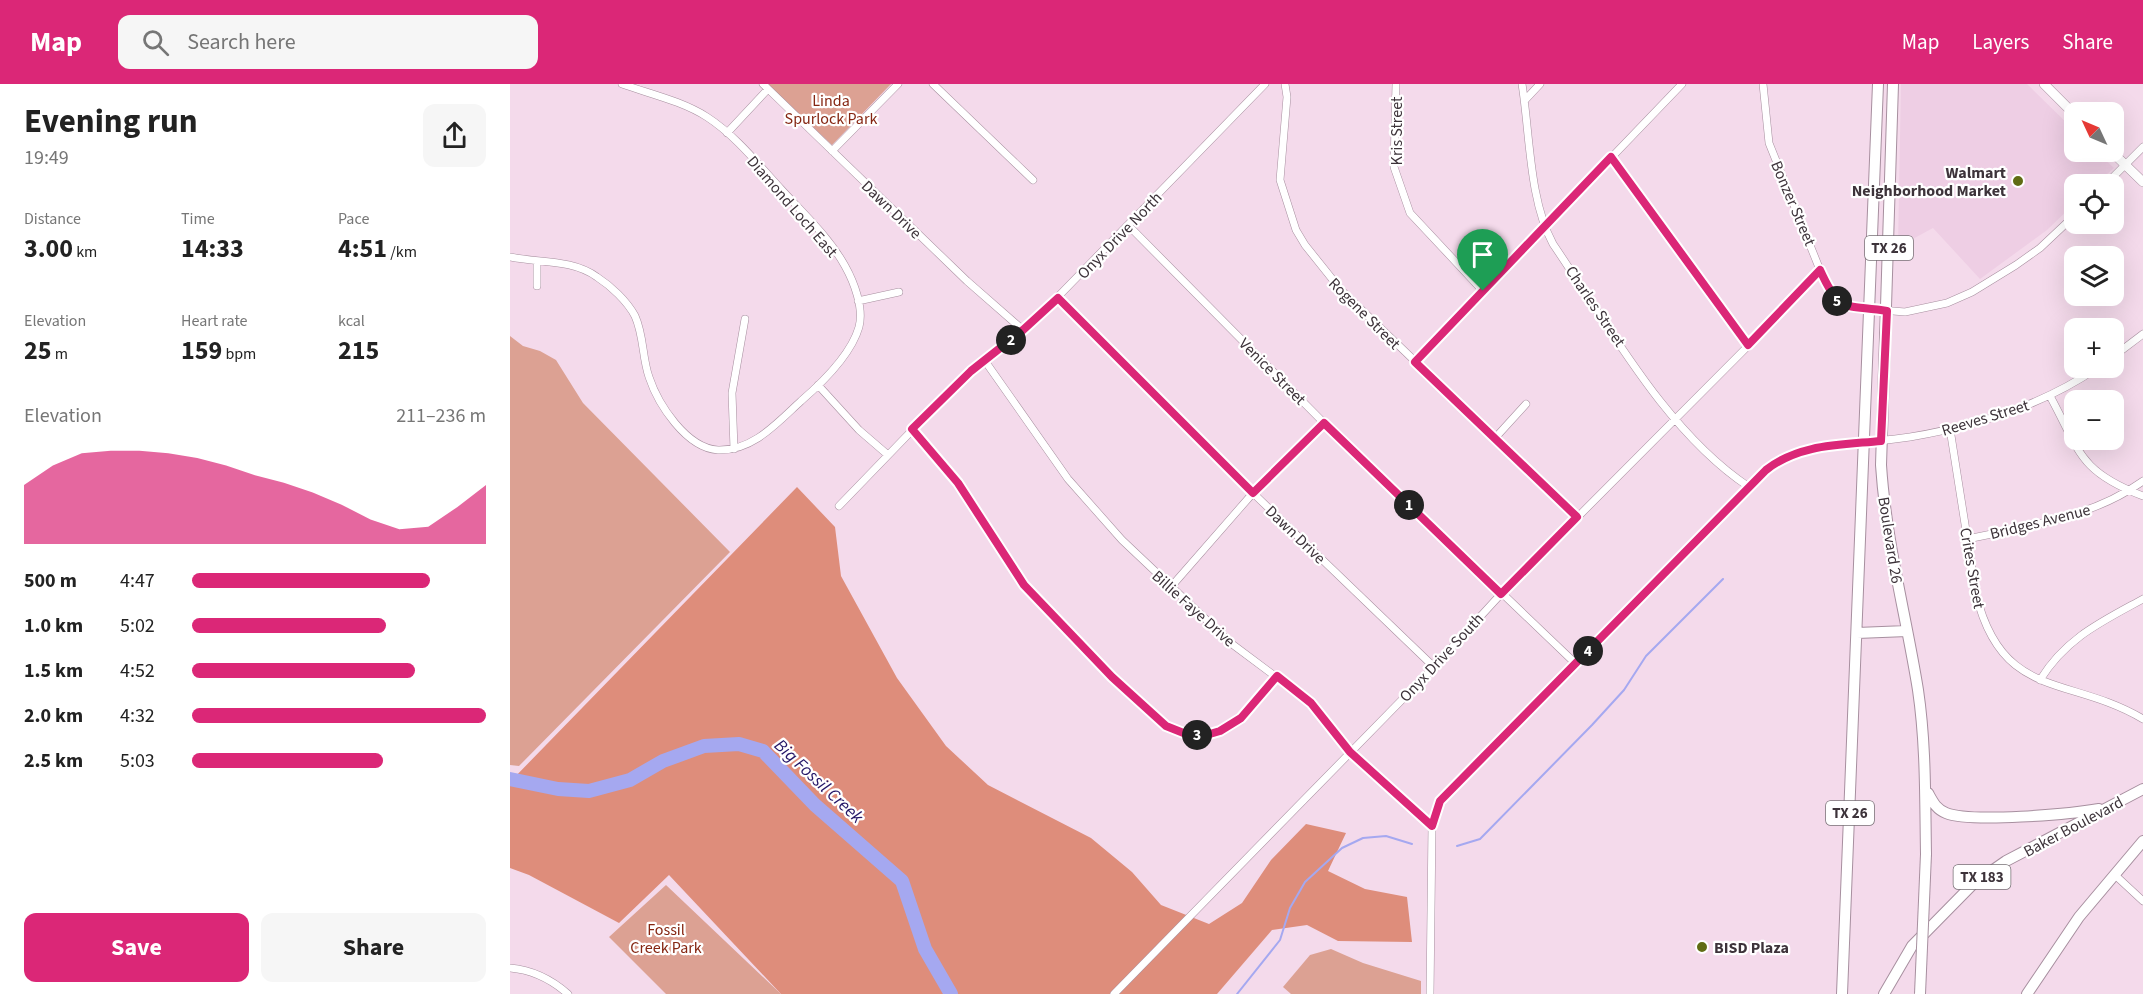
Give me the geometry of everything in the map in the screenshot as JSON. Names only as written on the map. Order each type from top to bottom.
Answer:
[{"type":"main road","name":"Boulevard 26","points":[[1842,994],[1871,309],[1878,84]]},
{"type":"main road","name":"Boulevard 26","points":[[1893,84],[1881,441],[1885,519],[1918,691],[1926,789],[1926,854],[1920,994]]},
{"type":"main road","points":[[2044,84],[2064,104]]},
{"type":"main road","points":[[1877,127],[1892,127]]},
{"type":"main road","points":[[2123,162],[2143,182]]},
{"type":"main road","points":[[1857,633],[1907,631]]},
{"type":"main road","points":[[1926,789],[1935,807],[1952,815],[2077,813],[2111,807]]},
{"type":"main road","name":"Baker Boulevard","points":[[1884,994],[1912,946],[1973,884],[2006,861],[2143,789]]},
{"type":"main road","points":[[2027,994],[2079,917],[2143,841]]},
{"type":"street","name":"Diamond Loch East","points":[[622,84],[689,107],[727,133],[825,238],[845,265],[858,301],[860,326],[850,345],[818,385],[759,438],[734,449]]},
{"type":"street","points":[[832,151],[898,84]]},
{"type":"street","points":[[933,84],[1033,180]]},
{"type":"street","name":"Onyx Drive North","points":[[839,506],[971,371],[1023,330],[1058,298],[1265,84]]},
{"type":"street","name":"Rogene Street","points":[[1285,84],[1280,180],[1296,230],[1324,272],[1577,517]]},
{"type":"street","name":"Kris Street","points":[[1396,84],[1394,167],[1410,213],[1483,291]]},
{"type":"street","name":"Charles Street","points":[[1522,84],[1544,228],[1673,419],[1726,472],[1749,487]]},
{"type":"street","points":[[1525,100],[1540,84]]},
{"type":"street","points":[[1415,362],[1682,84]]},
{"type":"street","name":"Bonzer Street","points":[[1763,84],[1765,125],[1769,143],[1820,270],[1834,299],[1845,307],[1905,312],[1947,303],[1972,292],[2040,248],[2064,225]]},
{"type":"street","points":[[727,133],[766,86]]},
{"type":"street","name":"Dawn Drive","points":[[766,86],[967,281],[1023,330]]},
{"type":"street","points":[[2117,174],[2143,147]]},
{"type":"street","points":[[1611,157],[1748,345]]},
{"type":"street","name":"Venice Street","points":[[1128,225],[1324,423],[1575,663]]},
{"type":"street","points":[[510,257],[579,267],[611,288],[635,317],[644,346],[649,377],[669,415],[688,435],[709,448],[734,449],[732,393],[745,319]]},
{"type":"street","points":[[537,261],[537,286]]},
{"type":"street","name":"Onyx Drive South","points":[[1114,994],[1434,667],[1501,594],[1820,270]]},
{"type":"street","points":[[858,301],[899,292]]},
{"type":"street","name":"Dawn Drive","points":[[1058,298],[1253,493],[1434,667]]},
{"type":"street","points":[[2124,348],[2143,334]]},
{"type":"street","name":"Billie Faye Drive","points":[[985,361],[1068,479],[1122,540],[1170,588],[1238,649],[1311,703],[1350,752],[1432,826]]},
{"type":"street","name":"Reeves Street","points":[[1432,826],[1440,801],[1773,464],[1803,450],[1881,441],[1950,429],[2050,396],[2080,378]]},
{"type":"street","points":[[818,385],[859,430],[888,455]]},
{"type":"street","points":[[2050,396],[2073,445],[2088,464],[2106,480],[2143,496]]},
{"type":"street","points":[[1496,437],[1526,404]]},
{"type":"street","points":[[1170,588],[1253,493],[1324,423]]},
{"type":"street","points":[[912,429],[958,483],[1024,585],[1112,677],[1166,726],[1186,734],[1203,736],[1220,731],[1241,718],[1277,676]]},
{"type":"street","name":"Crites Street","points":[[1950,429],[1976,594],[1987,629],[2013,664],[2040,680],[2123,709],[2143,719]]},
{"type":"street","name":"Bridges Avenue","points":[[1966,539],[2064,518],[2106,504],[2143,481]]},
{"type":"street","points":[[2040,680],[2058,653],[2073,640],[2143,599]]},
{"type":"street","points":[[1430,994],[1432,826]]},
{"type":"street","points":[[2115,875],[2143,901]]},
{"type":"street","points":[[510,969],[526,970],[546,978],[568,994]]},
{"type":"shaded area","name":"Walmart Neighborhood Market","points":[[1901,84],[2027,84],[2064,120],[2064,162],[2108,162],[2114,168],[2107,174],[2064,174],[2064,214],[2047,230],[1980,279],[1933,228],[1898,247]]},
{"type":"shaded area","points":[[797,487],[835,527],[841,576],[897,678],[946,746],[988,785],[1091,838],[1132,872],[1161,905],[1209,924],[1242,903],[1271,860],[1306,824],[1346,833],[1328,871],[1365,889],[1407,897],[1412,942],[1338,941],[1307,925],[1272,930],[1217,994],[781,994],[669,875],[619,923],[529,875],[510,868],[510,782]]},
{"type":"green space","name":"Linda Spurlock Park","points":[[767,84],[891,84],[832,145]]},
{"type":"green space","points":[[510,336],[523,346],[540,351],[556,360],[583,403],[730,552],[519,766],[510,765]]},
{"type":"green space","name":"Fossil Creek Park","points":[[666,885],[781,994],[666,994],[609,937]]},
{"type":"green space","points":[[1331,949],[1363,963],[1421,981],[1421,994],[1291,994],[1283,987],[1310,955]]},
{"type":"waterway","points":[[1457,846],[1480,839],[1592,725],[1624,690],[1646,656],[1723,579]]},
{"type":"waterway","name":"Big Fossil Creek","points":[[510,779],[558,789],[589,791],[630,780],[663,761],[704,746],[739,744],[763,751],[815,805],[902,881],[925,949],[951,994]]},
{"type":"waterway","points":[[1237,994],[1280,940],[1290,908],[1305,882],[1342,848],[1363,838],[1386,836],[1412,844]]},
{"type":"place","name":"Walmart Neighborhood Market","points":[[2018,181]]},
{"type":"place","name":"BISD Plaza","points":[[1702,947]]},
{"type":"route","points":[[1611,157],[1748,345],[1820,270],[1834,299],[1845,307],[1887,311],[1881,441],[1803,450],[1781,458],[1766,470],[1440,801],[1432,826],[1350,752],[1311,703],[1277,676],[1241,718],[1229,727],[1203,736],[1186,734],[1166,726],[1112,677],[1024,585],[958,483],[936,454],[912,429],[971,371],[1023,330],[1058,298],[1253,493],[1324,423],[1501,594],[1577,517],[1496,437],[1415,362],[1483,291],[1611,157]]}]
